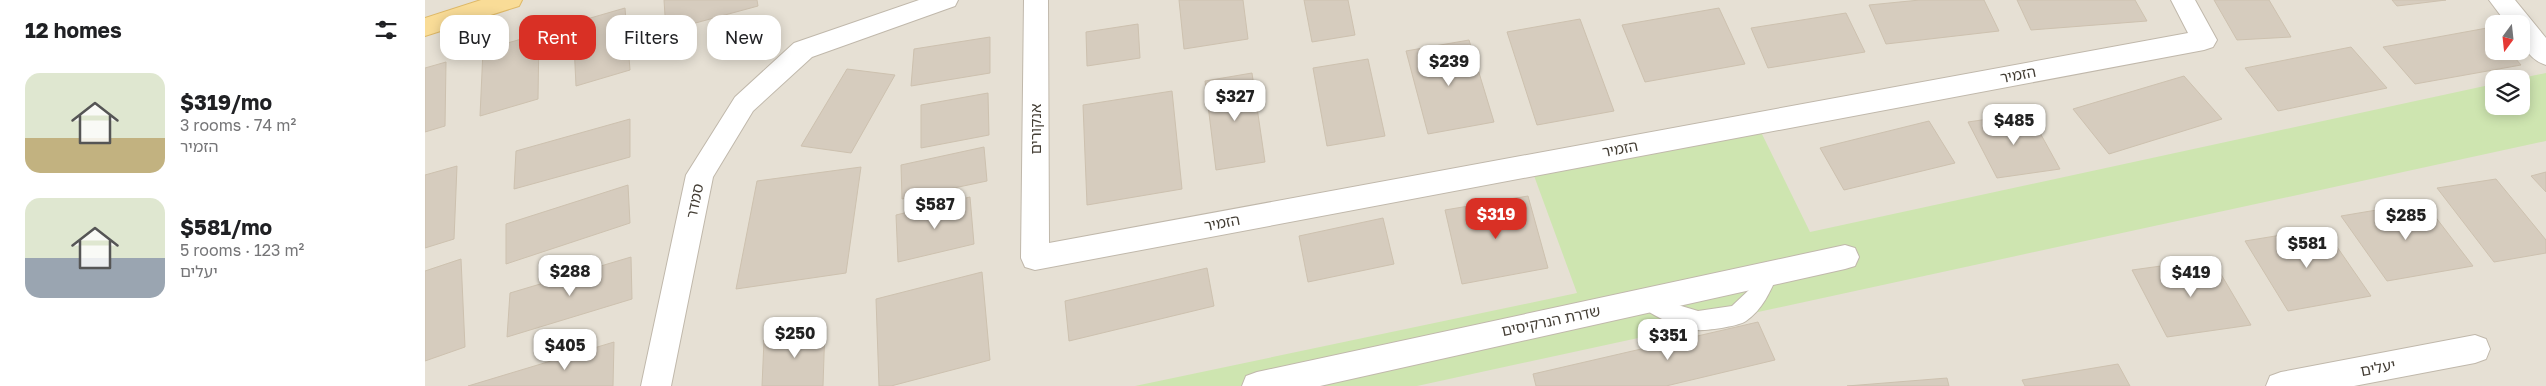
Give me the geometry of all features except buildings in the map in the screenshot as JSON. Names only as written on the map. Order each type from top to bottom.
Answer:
[{"type":"main road","points":[[425,27],[510,0]]},
{"type":"street","name":"סמדר","points":[[656,386],[700,175],[744,104],[803,50],[946,0]]},
{"type":"street","name":"אנקורים","points":[[1035,258],[1036,0]]},
{"type":"street","name":"הזמיר","points":[[1035,258],[2204,40],[2183,0]]},
{"type":"street","points":[[2501,0],[2514,15]]},
{"type":"street","points":[[2530,35],[2546,55]]},
{"type":"street","name":"שדרת הנרקיסים","points":[[1257,386],[1845,257]]},
{"type":"street","name":"יעלים","points":[[2281,386],[2475,349]]},
{"type":"shaded area","points":[[425,0],[2546,0],[2546,386],[425,386]]},
{"type":"green space","points":[[2546,73],[2546,141],[1417,386],[1135,386],[1577,293],[1533,173],[1760,130],[1810,232],[2485,86],[2485,115],[2530,115],[2530,76]]}]
